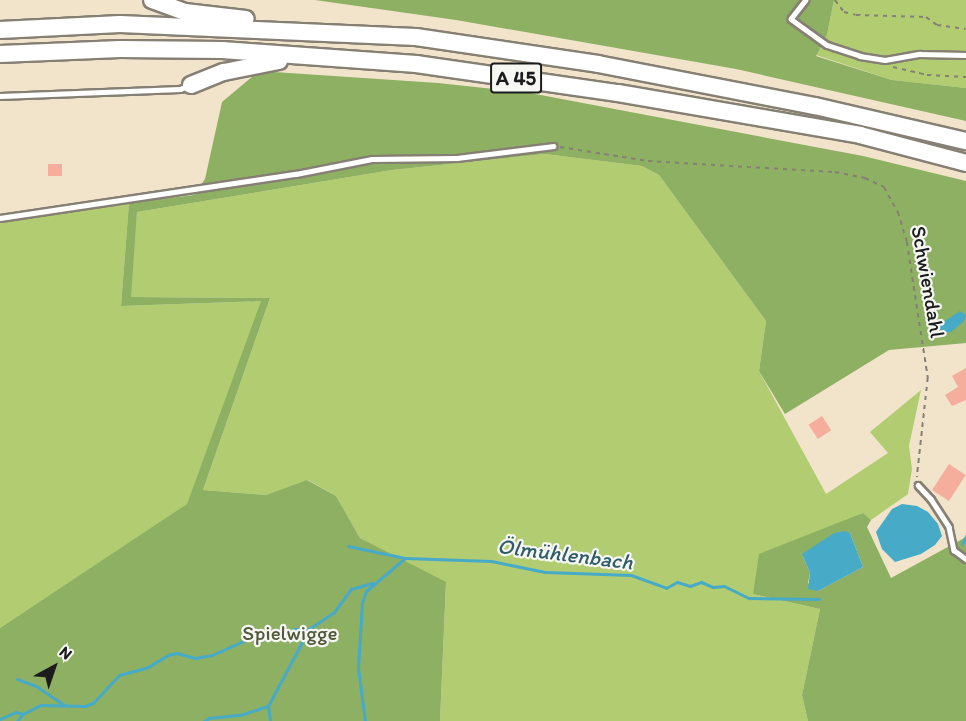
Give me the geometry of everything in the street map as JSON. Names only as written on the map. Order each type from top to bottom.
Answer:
[{"type":"highway","points":[[152,0],[185,12],[244,18],[275,30]]},
{"type":"highway","name":"A 45","points":[[0,30],[120,24],[416,38],[598,64],[815,106],[966,141]]},
{"type":"highway","name":"A 45","points":[[0,54],[120,49],[222,50],[417,64],[618,93],[860,135],[966,163]]},
{"type":"highway","points":[[191,85],[224,72],[267,62],[321,57]]},
{"type":"lane","points":[[806,0],[791,19],[827,45],[860,56],[885,60],[919,54],[966,55]]},
{"type":"lane","points":[[0,96],[180,89],[191,85]]},
{"type":"lane","points":[[0,218],[284,176],[372,159],[457,158],[553,146]]},
{"type":"lane","points":[[918,486],[931,499],[949,527],[954,550],[966,559]]},
{"type":"path","points":[[835,0],[844,12],[856,15],[926,17],[937,25],[966,29]]},
{"type":"path","points":[[892,67],[927,75],[966,77]]},
{"type":"path","name":"Schwiendahl","points":[[553,146],[648,161],[835,172],[865,178],[884,187],[898,212],[907,242],[928,378],[916,474],[918,486]]},
{"type":"green space","points":[[315,0],[834,0],[827,35],[816,56],[892,80],[966,88],[966,121],[736,69],[456,20]]},
{"type":"green space","points":[[834,0],[966,0],[966,88],[892,80],[816,55],[827,35]]},
{"type":"green space","name":"Spielwigge","points":[[259,71],[438,83],[530,93],[863,156],[966,181],[966,343],[889,350],[785,414],[759,371],[766,321],[659,175],[642,166],[545,154],[392,170],[137,212],[131,297],[270,298],[203,490],[266,495],[307,480],[336,496],[360,538],[446,582],[440,721],[0,721],[0,628],[187,504],[261,301],[121,306],[129,203],[194,195],[205,179],[222,102]]},
{"type":"green space","name":"Spielwigge","points":[[545,154],[642,166],[659,175],[766,321],[759,371],[826,494],[888,453],[870,432],[921,390],[909,446],[912,469],[908,494],[871,520],[862,513],[753,594],[820,609],[802,695],[808,721],[440,721],[446,583],[22,721],[335,531],[392,555],[360,538],[336,496],[308,480],[266,495],[203,490],[270,298],[130,297],[137,212],[392,170]]},
{"type":"green space","points":[[129,203],[121,306],[262,301],[187,505],[0,628],[0,221]]},
{"type":"green space","points":[[863,513],[871,520],[867,527],[891,578],[966,537],[966,721],[808,721],[802,695],[820,609],[753,594],[759,554]],"holes":[[[850,533],[863,567],[818,591],[808,583],[810,573],[802,554]]]},
{"type":"water","points":[[960,311],[966,315],[964,321],[951,332],[945,333],[939,329],[940,324]]},
{"type":"water","points":[[902,504],[917,506],[928,512],[938,524],[942,536],[935,545],[921,554],[895,562],[882,549],[876,532],[892,509]]},
{"type":"water","points":[[845,531],[850,533],[863,567],[818,591],[808,589],[810,573],[802,554],[834,533]]},
{"type":"building","points":[[48,164],[62,164],[62,176],[48,176]]},
{"type":"building","points":[[966,368],[966,400],[952,406],[945,395],[958,387],[952,376]]},
{"type":"building","points":[[822,416],[831,430],[818,439],[809,425]]},
{"type":"building","points":[[949,464],[966,475],[949,501],[932,490]]},
{"type":"waterway","name":"Ölmühlenbach","points":[[962,544],[966,536]]},
{"type":"waterway","points":[[348,546],[405,558]]},
{"type":"waterway","name":"Ölmühlenbach","points":[[365,721],[358,668],[362,603],[366,591],[405,558],[491,561],[545,572],[631,575],[666,588],[677,582],[690,586],[701,582],[713,587],[724,586],[749,598],[819,599]]},
{"type":"waterway","points":[[17,721],[23,714],[41,705],[85,706],[93,703],[119,675],[148,667],[168,655],[177,653],[195,658],[212,655],[248,639],[277,639],[294,629],[309,629],[334,612],[351,589],[372,583]]},
{"type":"waterway","points":[[204,721],[209,718],[240,715],[268,706],[309,629]]},
{"type":"waterway","points":[[17,679],[36,686],[64,705]]},
{"type":"waterway","points":[[268,706],[270,721]]},
{"type":"waterway","points":[[0,719],[16,712],[23,714]]}]
